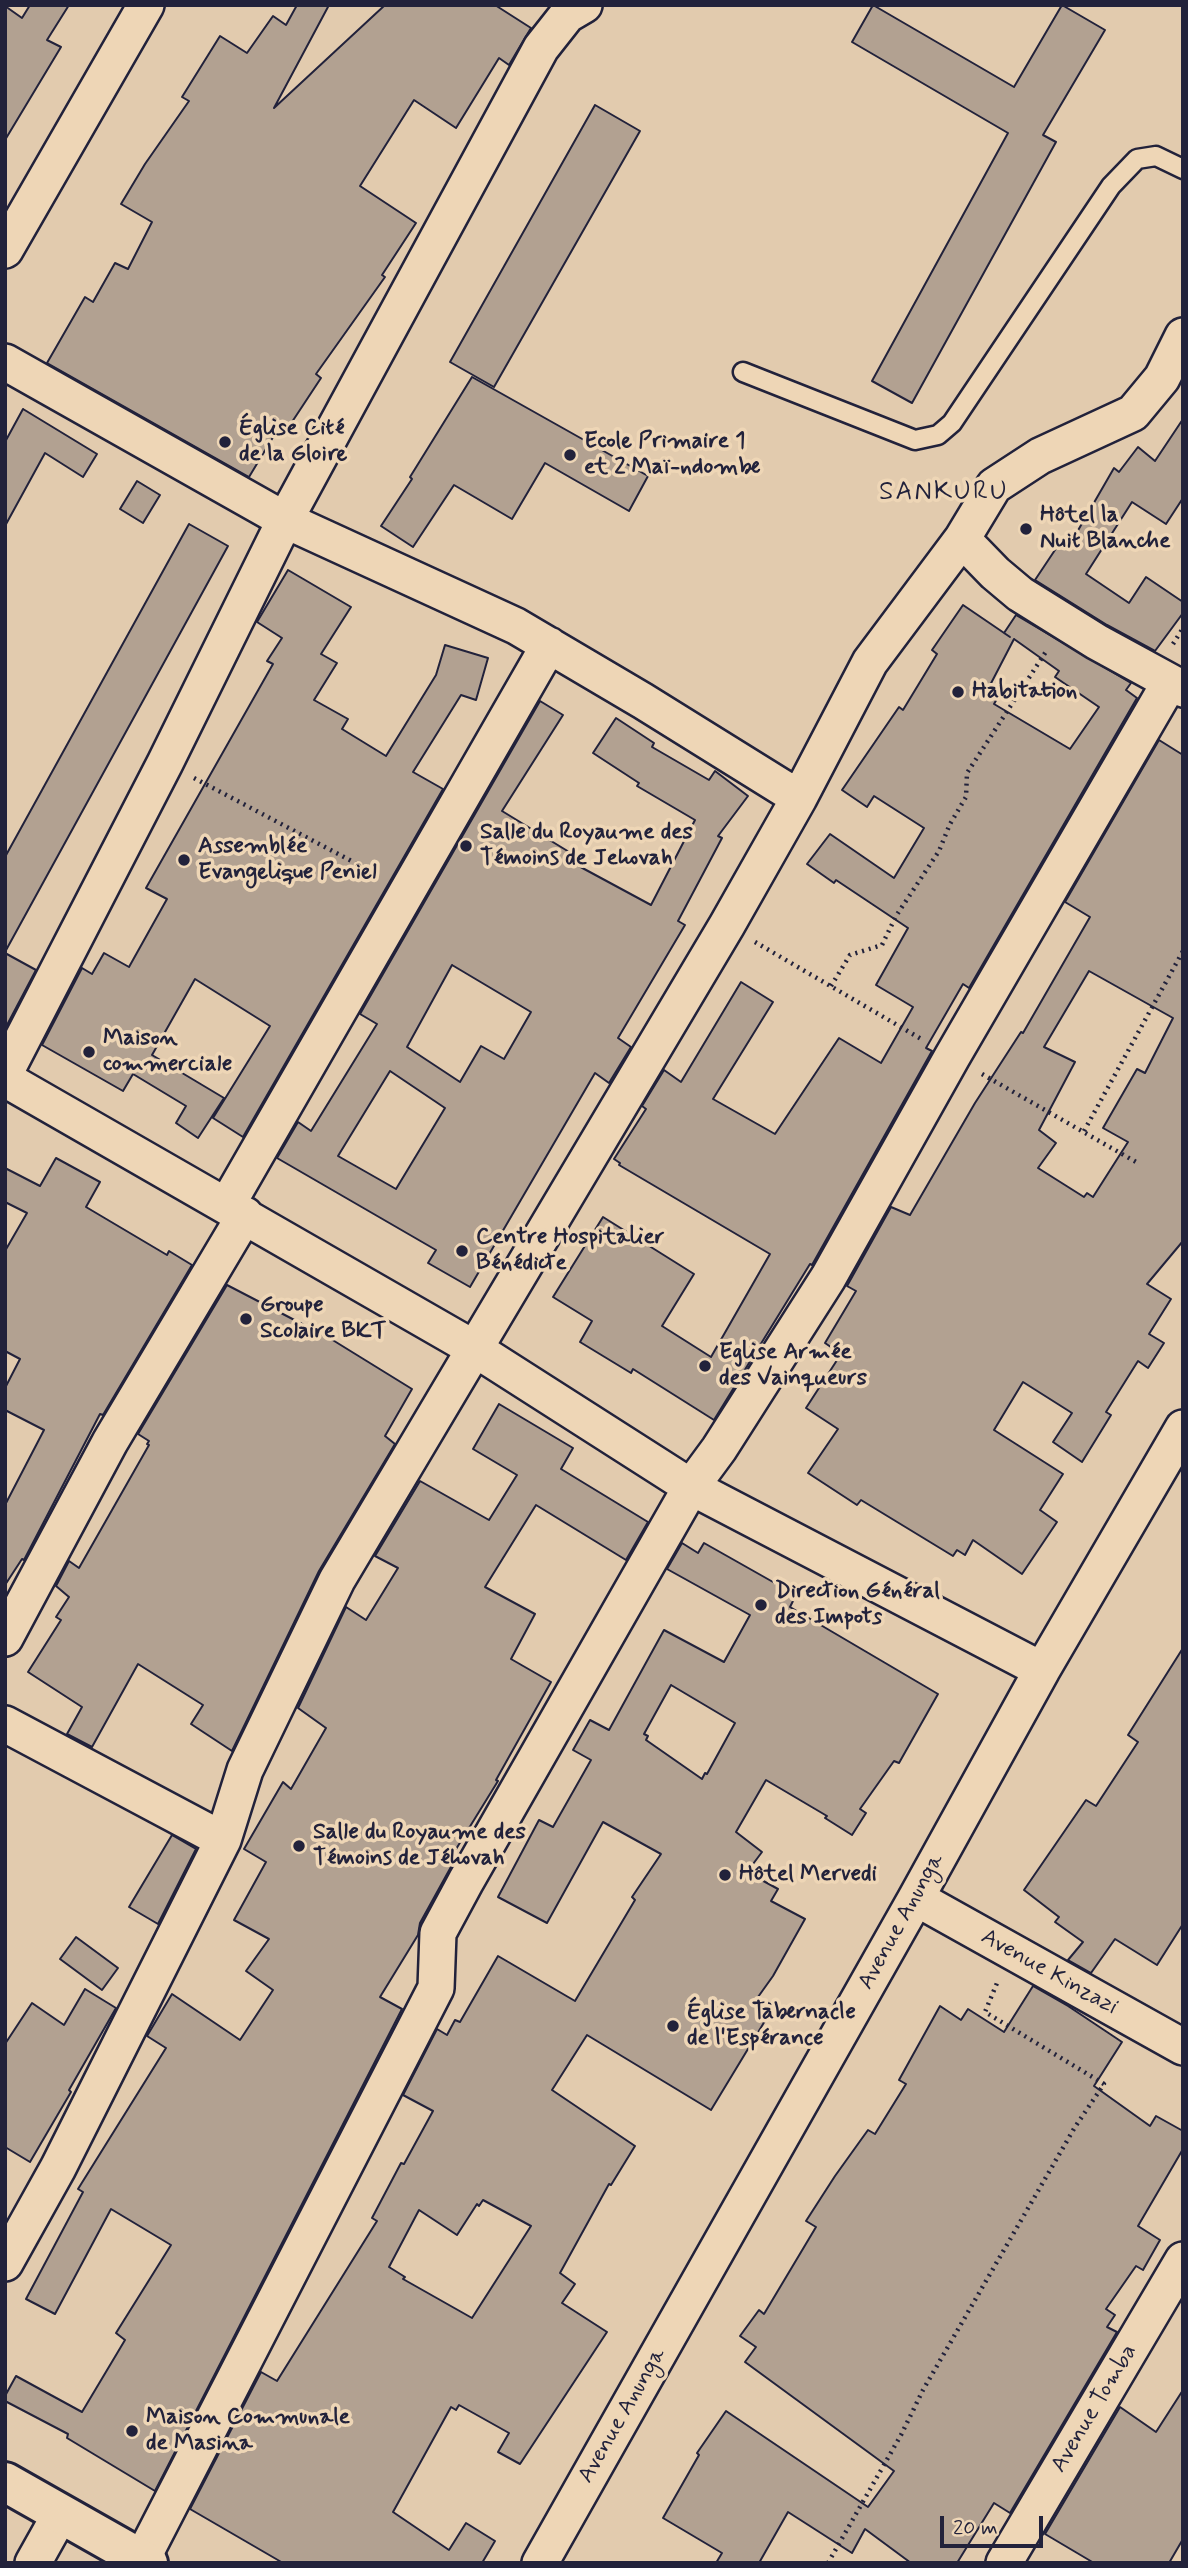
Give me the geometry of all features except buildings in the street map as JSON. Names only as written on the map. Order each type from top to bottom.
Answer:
[{"type":"street","points":[[5,250],[146,5]]},
{"type":"street","points":[[5,1073],[165,763],[285,520],[541,48],[568,15],[583,5]]},
{"type":"street","points":[[5,2263],[58,2168],[223,1840],[245,1770],[337,1580],[726,925],[799,798],[870,662],[962,538],[994,486],[1040,456],[1133,413],[1162,379],[1183,336]]},
{"type":"street","points":[[5,362],[285,520],[516,626],[799,798]]},
{"type":"street","points":[[5,2482],[145,2561],[436,1988],[438,1933],[691,1487],[719,1449],[828,1278],[952,1058],[1176,685],[1065,623],[1020,594],[995,573],[962,538]]},
{"type":"street","points":[[5,1638],[409,887],[549,645]]},
{"type":"street","points":[[5,1079],[475,1349],[691,1487],[1042,1670]]},
{"type":"street","name":"Avenue Anunga","points":[[540,2563],[1042,1670],[1183,1428]]},
{"type":"street","points":[[5,1724],[223,1840]]},
{"type":"street","name":"Avenue Kinzazi","points":[[916,1898],[1183,2047]]},
{"type":"street","name":"Avenue Tomba","points":[[1009,2561],[1183,2260]]},
{"type":"street","points":[[33,2563],[61,2513]]},
{"type":"lane","points":[[743,372],[915,440],[938,435],[951,423],[1111,186],[1137,159],[1156,156],[1183,169]]},
{"type":"path","points":[[831,986],[850,955],[882,945],[902,905],[939,851],[950,824],[966,797],[967,773],[1065,623]]},
{"type":"path","points":[[165,763],[365,869],[409,887]]},
{"type":"path","points":[[1084,1131],[1183,951]]},
{"type":"path","points":[[828,2563],[901,2435],[923,2390],[1075,2127],[1104,2084],[985,2012],[1009,1952]]},
{"type":"place","name":"Église Cité de la Gloire","points":[[225,442]]},
{"type":"place","name":"Ecole Primaire 1 et 2 Maï-ndombe","points":[[570,455]]},
{"type":"place","name":"Hôtel la Nuit Blanche","points":[[1026,529]]},
{"type":"place","name":"Habitation","points":[[958,692]]},
{"type":"place","name":"Salle du Royaume des Témoins de Jehovah","points":[[466,846]]},
{"type":"place","name":"Assemblée Evangelique Peniel","points":[[184,860]]},
{"type":"place","name":"Maison commerciale","points":[[89,1052]]},
{"type":"place","name":"Centre Hospitalier Bénédicte","points":[[462,1251]]},
{"type":"place","name":"Groupe Scolaire BKT","points":[[246,1319]]},
{"type":"place","name":"Eglise Armée des Vainqueurs","points":[[705,1366]]},
{"type":"place","name":"Direction Général des Impots","points":[[761,1605]]},
{"type":"place","name":"Salle du Royaume des Témoins de Jéhovah","points":[[299,1846]]},
{"type":"place","name":"Hôtel Mervedi","points":[[725,1875]]},
{"type":"place","name":"Église Tabernacle de l'Espérance","points":[[673,2026]]},
{"type":"place","name":"Maison Communale de Masina","points":[[132,2431]]},
{"type":"district","name":"SANKURU","points":[[944,494]]}]
